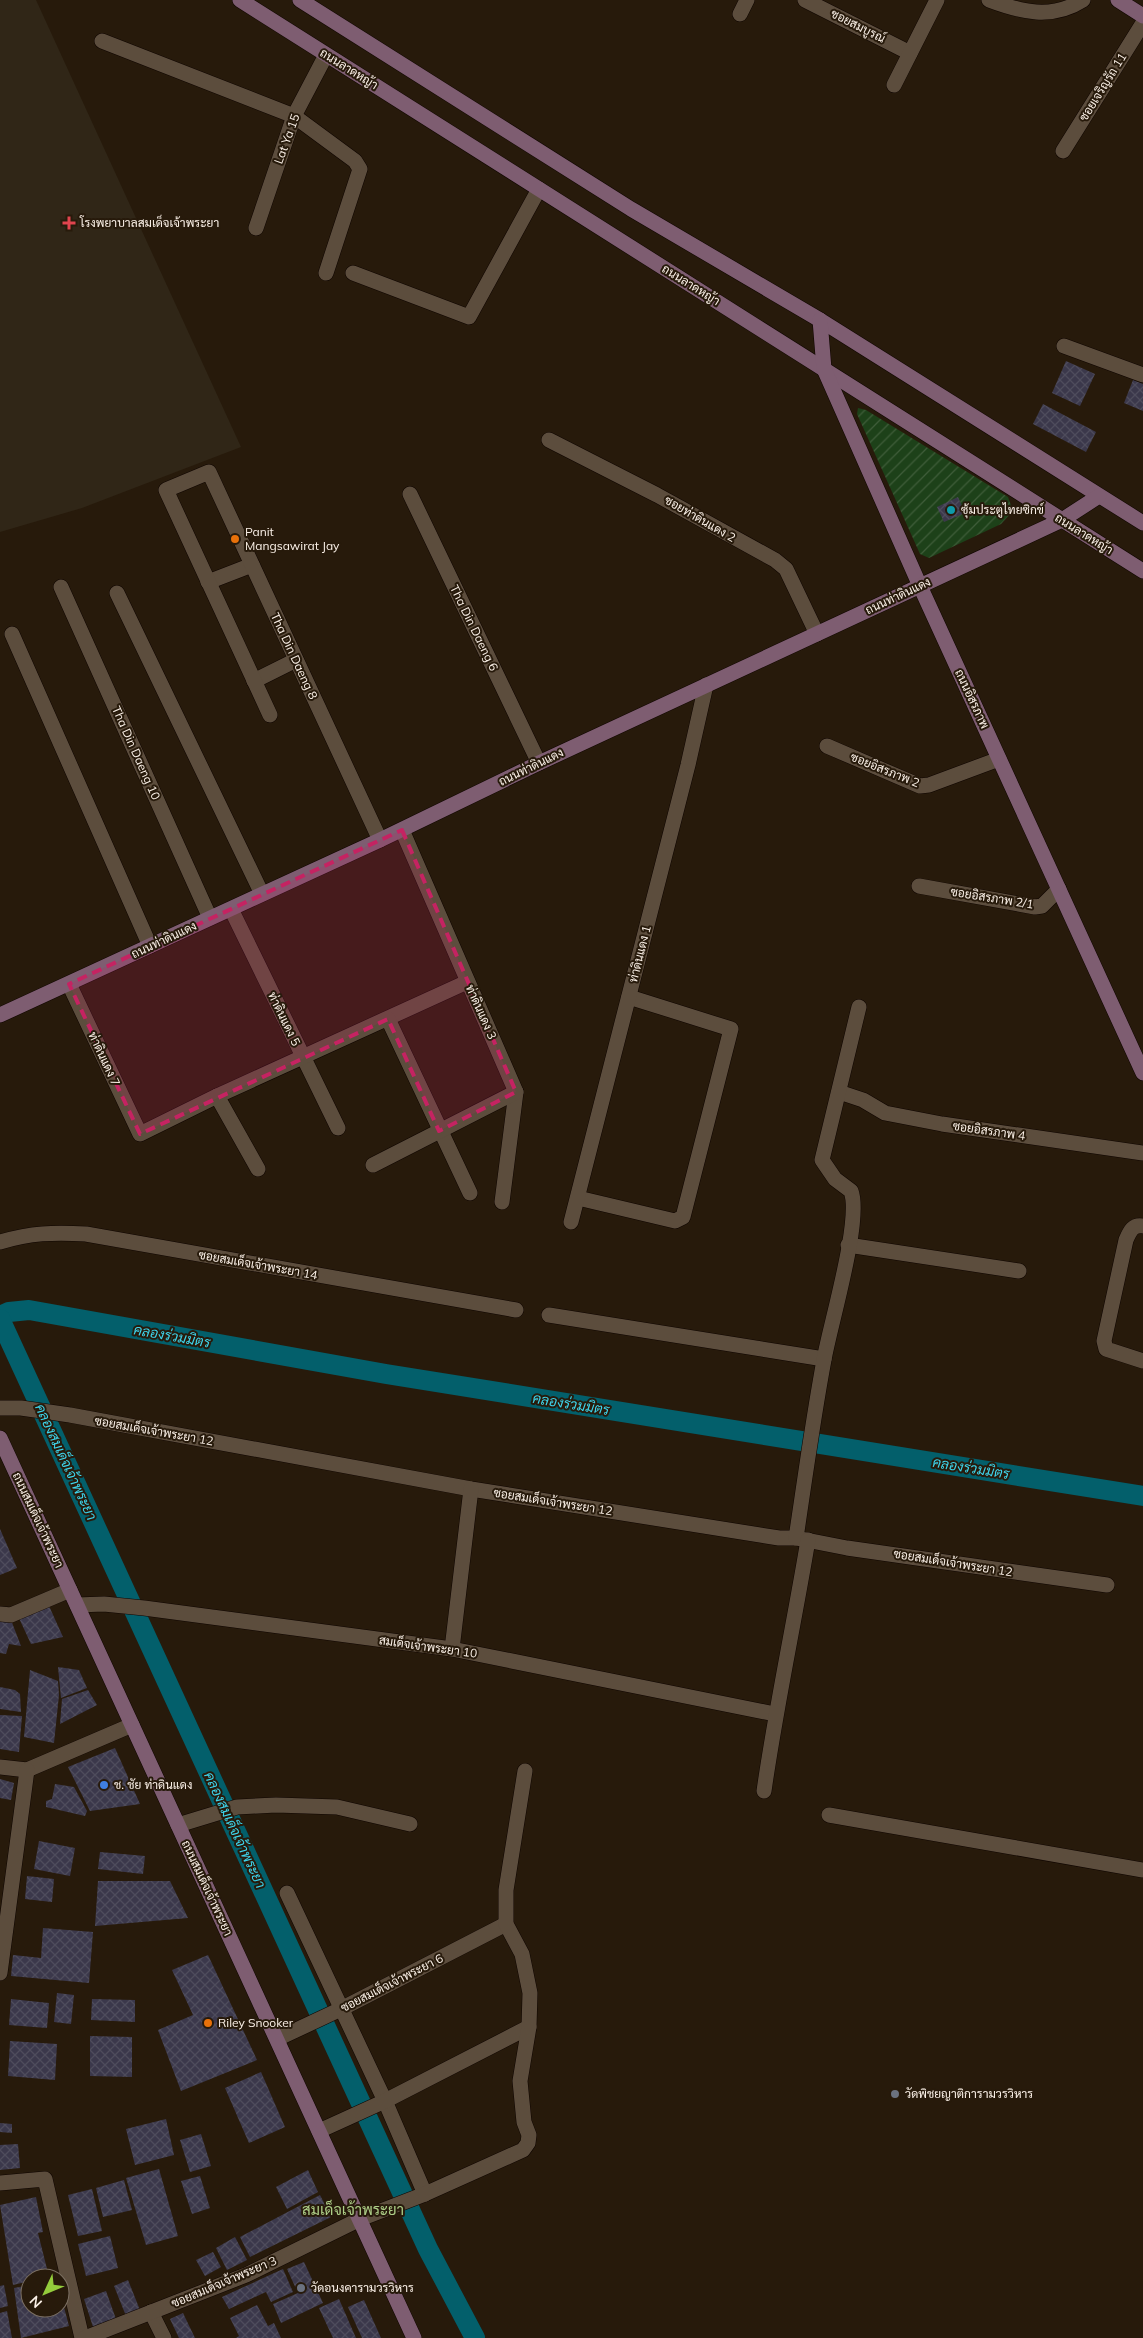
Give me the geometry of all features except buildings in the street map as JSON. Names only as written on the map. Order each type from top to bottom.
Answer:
[{"type":"main road","name":"ถนนลาดหญ้า","points":[[240,0],[1143,570]]},
{"type":"main road","points":[[300,0],[631,209],[820,320],[1143,523]]},
{"type":"main road","points":[[1118,0],[1143,16]]},
{"type":"main road","name":"ถนนอิสรภาพ","points":[[820,320],[824,369],[920,586],[1143,1073]]},
{"type":"main road","name":"ถนนท่าดินแดง","points":[[0,1015],[402,830],[539,763],[1062,520],[1099,496]]},
{"type":"main road","name":"ถนนสมเด็จเจ้าพระยา","points":[[0,1438],[414,2338]]},
{"type":"street","points":[[740,14],[747,0]]},
{"type":"street","name":"ซอยสมบูรณ์","points":[[805,0],[910,53]]},
{"type":"street","points":[[894,85],[937,0]]},
{"type":"street","points":[[988,0],[1031,13],[1051,13],[1066,9],[1083,0]]},
{"type":"street","name":"ซอยเจริญรัถ 11","points":[[1063,151],[1143,23]]},
{"type":"street","points":[[102,41],[294,116],[354,162],[360,169],[326,273]]},
{"type":"street","name":"Lat Ya 15","points":[[256,228],[294,116],[326,55]]},
{"type":"street","points":[[353,273],[469,317],[539,189]]},
{"type":"street","points":[[1064,346],[1143,375]]},
{"type":"street","name":"ซอยท่าดินแดง 2","points":[[549,440],[657,494],[775,560],[786,569],[817,634]]},
{"type":"street","name":"Tha Din Daeng 8","points":[[208,582],[166,490],[209,472],[380,840]]},
{"type":"street","name":"Tha Din Daeng 6","points":[[410,494],[539,763]]},
{"type":"street","points":[[252,565],[208,582],[270,715]]},
{"type":"street","name":"Tha Din Daeng 10","points":[[61,587],[210,918]]},
{"type":"street","points":[[116,593],[262,894]]},
{"type":"street","points":[[12,634],[150,946]]},
{"type":"street","points":[[254,680],[296,660]]},
{"type":"street","name":"ท่าดินแดง 1","points":[[571,1222],[686,775],[706,685]]},
{"type":"street","name":"ซอยอิสรภาพ 2","points":[[827,746],[920,786],[929,785],[999,759]]},
{"type":"street","name":"ท่าดินแดง 3","points":[[402,830],[516,1092]]},
{"type":"street","name":"ซอยอิสรภาพ 2/1","points":[[919,886],[1035,907],[1042,906],[1059,889]]},
{"type":"street","name":"ท่าดินแดง 5","points":[[231,909],[338,1128]]},
{"type":"street","points":[[258,1169],[218,1096],[467,982]]},
{"type":"street","name":"ท่าดินแดง 7","points":[[69,984],[140,1134],[218,1096]]},
{"type":"street","points":[[578,1198],[675,1221],[683,1217],[731,1029],[629,996]]},
{"type":"street","points":[[764,1791],[775,1714],[794,1629],[811,1442],[824,1359],[848,1246],[853,1196],[851,1191],[835,1179],[822,1160],[859,1007]]},
{"type":"street","points":[[388,1019],[439,1131],[470,1193]]},
{"type":"street","points":[[373,1165],[516,1092]]},
{"type":"street","points":[[502,1202],[516,1092]]},
{"type":"street","name":"ซอยอิสรภาพ 4","points":[[839,1092],[863,1100],[885,1113],[904,1117],[1143,1153]]},
{"type":"street","points":[[1140,1226],[1130,1229],[1126,1240],[1104,1341],[1106,1349],[1111,1352],[1143,1361]]},
{"type":"street","name":"ซอยสมเด็จเจ้าพระยา 14","points":[[0,1242],[29,1234],[56,1232],[86,1234],[516,1310]]},
{"type":"street","points":[[848,1246],[1019,1271]]},
{"type":"street","points":[[549,1315],[824,1359]]},
{"type":"street","name":"ซอยสมเด็จเจ้าพระยา 12","points":[[0,1408],[21,1408],[63,1415],[471,1488],[779,1538],[802,1539],[847,1548],[1107,1585]]},
{"type":"street","points":[[452,1649],[471,1488]]},
{"type":"street","points":[[0,1614],[11,1615],[70,1590]]},
{"type":"street","name":"สมเด็จเจ้าพระยา 10","points":[[77,1605],[104,1604],[144,1608],[452,1649],[775,1714]]},
{"type":"street","points":[[0,1768],[28,1770],[132,1725]]},
{"type":"street","points":[[0,1973],[28,1770]]},
{"type":"street","points":[[319,2130],[379,2103],[528,2027],[530,1994],[522,1954],[506,1924],[506,1890],[524,1771]]},
{"type":"street","points":[[178,1825],[238,1807],[276,1805],[337,1807],[410,1824]]},
{"type":"street","points":[[829,1815],[1143,1870]]},
{"type":"street","points":[[287,1893],[336,2012],[420,2196]]},
{"type":"street","name":"ซอยสมเด็จเจ้าพระยา 6","points":[[277,2039],[336,2012],[506,1924]]},
{"type":"street","name":"ซอยสมเด็จเจ้าพระยา 3","points":[[83,2338],[246,2275],[360,2219],[420,2196],[523,2150],[528,2143],[529,2135],[524,2122],[520,2081],[528,2027]]},
{"type":"street","points":[[0,2183],[46,2179],[83,2338]]},
{"type":"street","points":[[151,2312],[164,2338]]},
{"type":"highlighted area","points":[[402,830],[516,1092],[439,1131],[388,1019],[140,1134],[69,984]]},
{"type":"shaded area","name":"โรงพยาบาลสมเด็จเจ้าพระยา","points":[[0,0],[36,0],[241,447],[82,508],[0,532]]},
{"type":"green space","points":[[858,408],[866,410],[1008,497],[1013,511],[1001,524],[929,558],[920,554],[857,414]]},
{"type":"waterway","name":"คลองร่วมมิตร","points":[[0,1316],[9,1312],[29,1310],[386,1374],[1143,1496]]},
{"type":"waterway","name":"คลองสมเด็จเจ้าพระยา","points":[[0,1319],[428,2249],[475,2338]]},
{"type":"place","name":"โรงพยาบาลสมเด็จเจ้าพระยา","points":[[69,223]]},
{"type":"place","name":"ซุ้มประตูไทยซิกข์","points":[[951,510]]},
{"type":"place","name":"Panit Mangsawirat Jay","points":[[235,539]]},
{"type":"place","name":"ช. ชัย ท่าดินแดง","points":[[104,1785]]},
{"type":"place","name":"Riley Snooker","points":[[208,2023]]},
{"type":"place","name":"วัดพิชยญาติการามวรวิหาร","points":[[895,2094]]},
{"type":"place","name":"วัดอนงคารามวรวิหาร","points":[[301,2288]]},
{"type":"district","name":"สมเด็จเจ้าพระยา","points":[[353,2210]]}]
